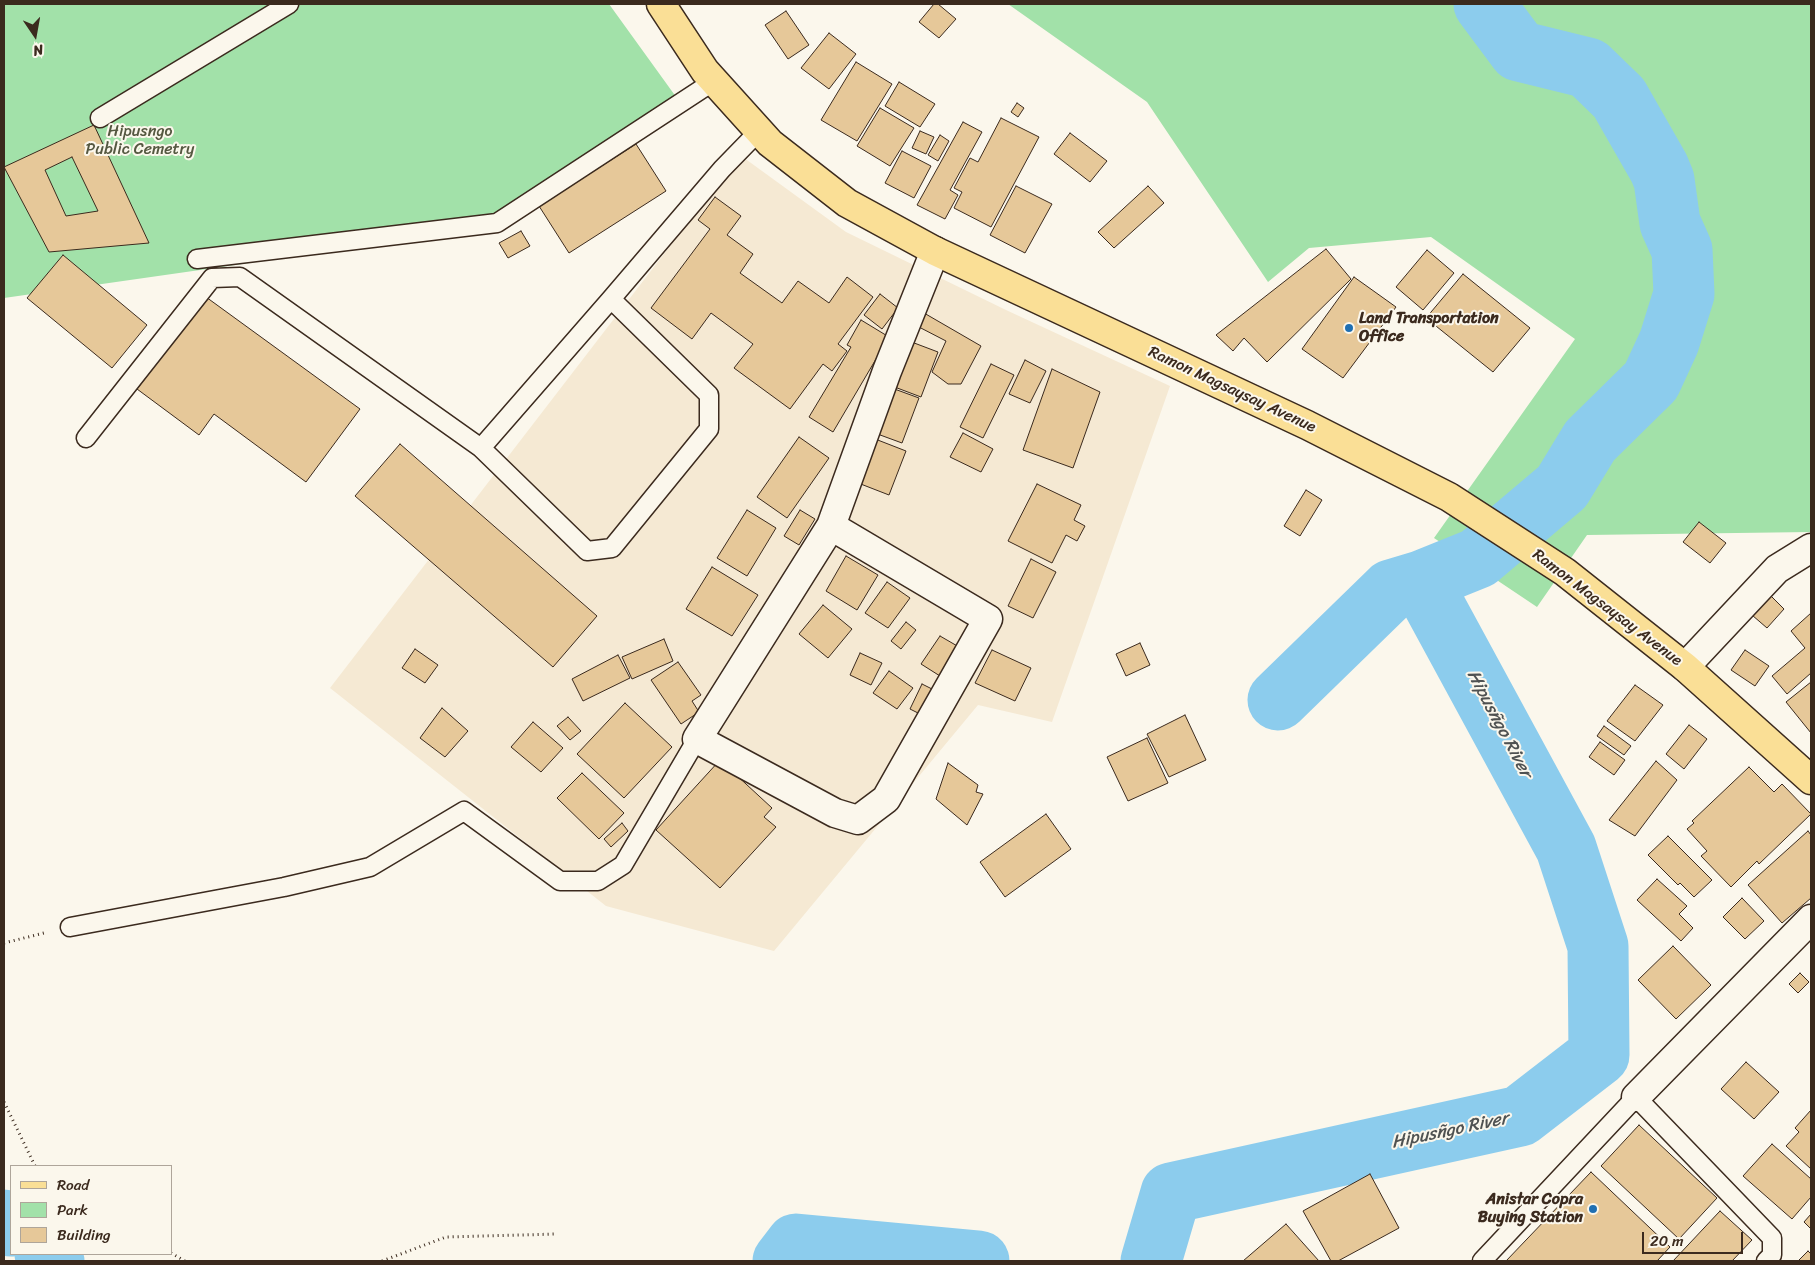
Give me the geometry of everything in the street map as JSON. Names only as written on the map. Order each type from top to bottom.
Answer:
[{"type":"main road","name":"Ramon Magsaysay Avenue","points":[[661,4],[705,71],[770,143],[846,203],[935,251],[1307,424],[1449,497],[1565,572],[1685,667],[1811,780]]},
{"type":"street","points":[[831,526],[988,619],[886,799],[858,820],[835,813],[697,739],[831,526],[887,371],[935,251]]},
{"type":"street","points":[[1685,667],[1777,569],[1811,548]]},
{"type":"street","points":[[1636,1097],[1811,919]]},
{"type":"lane","points":[[100,118],[289,4]]},
{"type":"lane","points":[[198,259],[497,223],[714,81]]},
{"type":"lane","points":[[481,448],[611,300],[722,169],[759,131]]},
{"type":"lane","points":[[86,438],[212,278],[240,277],[481,448],[587,550],[612,548],[709,429],[710,395],[611,300]]},
{"type":"lane","points":[[70,927],[284,887],[370,867],[464,811],[560,881],[598,881],[622,865],[697,739]]},
{"type":"lane","points":[[1482,1261],[1636,1097],[1772,1238],[1772,1255],[1766,1261]]},
{"type":"path","points":[[4,943],[70,927]]},
{"type":"path","points":[[4,1102],[35,1165]]},
{"type":"path","points":[[382,1261],[446,1237],[557,1234]]},
{"type":"path","points":[[172,1254],[185,1261]]},
{"type":"shaded area","points":[[740,155],[846,232],[1006,310],[1170,386],[1052,722],[978,705],[774,951],[606,906],[330,688]]},
{"type":"green space","name":"Hipusngo Public Cemetry","points":[[4,4],[609,4],[679,101],[494,228],[4,298]]},
{"type":"green space","points":[[1008,4],[1811,4],[1811,532],[1587,535],[1537,607],[1434,538],[1575,339],[1431,237],[1309,248],[1268,282],[1147,102]]},
{"type":"building","points":[[934,4],[938,4],[956,19],[939,38],[919,22]]},
{"type":"building","points":[[786,11],[809,45],[788,59],[765,25]]},
{"type":"building","points":[[829,33],[856,54],[829,89],[801,68]]},
{"type":"building","points":[[856,62],[892,84],[857,141],[821,120]]},
{"type":"building","points":[[899,82],[935,104],[920,127],[885,106]]},
{"type":"building","points":[[1017,103],[1024,108],[1018,117],[1011,112]]},
{"type":"building","points":[[880,108],[914,128],[890,166],[857,146]]},
{"type":"building","points":[[1001,118],[1039,137],[991,227],[954,208],[962,192],[954,188],[970,158],[978,162]]},
{"type":"building","points":[[963,122],[982,132],[950,190],[958,195],[945,219],[917,205]]},
{"type":"building","points":[[94,125],[149,243],[49,252],[4,167]],"holes":[[[72,157],[98,211],[66,216],[45,170]]]},
{"type":"building","points":[[920,131],[934,137],[926,154],[912,148]]},
{"type":"building","points":[[1070,133],[1107,161],[1090,182],[1054,154]]},
{"type":"building","points":[[940,135],[949,141],[938,161],[928,155]]},
{"type":"building","points":[[636,144],[666,191],[569,253],[539,206]]},
{"type":"building","points":[[902,151],[931,166],[914,198],[885,183]]},
{"type":"building","points":[[1016,186],[1052,204],[1025,253],[990,235]]},
{"type":"building","points":[[1148,186],[1164,203],[1114,248],[1098,232]]},
{"type":"building","points":[[715,197],[741,216],[727,235],[753,254],[740,273],[782,303],[798,281],[829,303],[847,277],[873,297],[838,344],[847,351],[832,371],[823,364],[790,409],[734,368],[753,344],[711,313],[692,339],[651,308],[710,229],[698,220]]},
{"type":"building","points":[[521,231],[530,246],[508,258],[499,243]]},
{"type":"building","points":[[1326,249],[1351,279],[1267,362],[1244,338],[1233,351],[1216,335]]},
{"type":"building","points":[[1427,250],[1454,273],[1423,310],[1396,287]]},
{"type":"building","points":[[63,255],[147,325],[112,368],[27,298]]},
{"type":"building","points":[[1463,274],[1530,328],[1493,372],[1426,318]]},
{"type":"building","name":"Land Transportation Office","points":[[1354,277],[1396,307],[1343,378],[1302,349]]},
{"type":"building","points":[[880,294],[898,308],[882,329],[864,315]]},
{"type":"building","points":[[206,297],[360,409],[306,482],[214,414],[199,435],[137,389]]},
{"type":"building","points":[[924,313],[981,346],[961,384],[948,384],[932,372],[946,341],[917,326]]},
{"type":"building","points":[[861,320],[889,337],[833,432],[809,417],[851,347],[847,345]]},
{"type":"building","points":[[901,338],[938,352],[921,397],[884,383]]},
{"type":"building","points":[[1025,360],[1046,371],[1030,403],[1009,394]]},
{"type":"building","points":[[991,364],[1014,375],[983,438],[960,427]]},
{"type":"building","points":[[1052,369],[1100,392],[1073,468],[1023,450]]},
{"type":"building","points":[[889,387],[919,398],[902,443],[872,432]]},
{"type":"building","points":[[963,433],[993,449],[981,472],[950,457]]},
{"type":"building","points":[[799,437],[829,458],[787,518],[757,497]]},
{"type":"building","points":[[870,437],[906,451],[889,495],[853,481]]},
{"type":"building","points":[[400,444],[597,616],[553,667],[355,496]]},
{"type":"building","points":[[1037,484],[1081,505],[1074,520],[1085,526],[1077,541],[1066,535],[1052,563],[1008,541]]},
{"type":"building","points":[[1306,490],[1322,500],[1300,536],[1284,526]]},
{"type":"building","points":[[747,510],[776,528],[747,576],[717,558]]},
{"type":"building","points":[[800,510],[815,519],[799,545],[784,536]]},
{"type":"building","points":[[1699,522],[1726,543],[1710,563],[1683,542]]},
{"type":"building","points":[[846,556],[878,575],[857,610],[826,591]]},
{"type":"building","points":[[1031,559],[1056,572],[1033,618],[1008,606]]},
{"type":"building","points":[[712,567],[758,595],[732,636],[686,609]]},
{"type":"building","points":[[887,582],[910,598],[888,628],[865,613]]},
{"type":"building","points":[[1764,589],[1784,609],[1767,628],[1745,609]]},
{"type":"building","points":[[823,605],[852,629],[828,658],[799,634]]},
{"type":"building","points":[[1811,613],[1811,673],[1787,694],[1772,676],[1805,648],[1791,631]]},
{"type":"building","points":[[906,622],[916,630],[901,649],[891,641]]},
{"type":"building","points":[[940,636],[959,647],[940,676],[921,664]]},
{"type":"building","points":[[664,639],[673,661],[632,679],[622,657]]},
{"type":"building","points":[[1140,643],[1150,665],[1126,676],[1116,654]]},
{"type":"building","points":[[415,649],[438,665],[425,683],[402,668]]},
{"type":"building","points":[[992,650],[1031,668],[1015,701],[975,683]]},
{"type":"building","points":[[1745,650],[1769,666],[1755,686],[1731,670]]},
{"type":"building","points":[[860,653],[882,663],[871,685],[850,675]]},
{"type":"building","points":[[618,655],[630,678],[583,701],[572,679]]},
{"type":"building","points":[[678,662],[701,695],[692,701],[699,712],[681,724],[651,680]]},
{"type":"building","points":[[889,671],[913,688],[897,709],[873,693]]},
{"type":"building","points":[[1811,682],[1811,733],[1786,702]]},
{"type":"building","points":[[922,684],[938,692],[926,717],[910,709]]},
{"type":"building","points":[[1635,685],[1663,705],[1635,741],[1607,721]]},
{"type":"building","points":[[625,703],[672,747],[624,798],[577,754]]},
{"type":"building","points":[[442,708],[468,731],[445,757],[420,738]]},
{"type":"building","points":[[1185,715],[1206,760],[1169,777],[1147,734]]},
{"type":"building","points":[[568,717],[581,731],[570,740],[557,726]]},
{"type":"building","points":[[533,722],[563,748],[541,772],[511,747]]},
{"type":"building","points":[[1689,725],[1707,739],[1684,769],[1666,754]]},
{"type":"building","points":[[1604,726],[1631,746],[1624,755],[1597,736]]},
{"type":"building","points":[[1147,738],[1168,783],[1128,801],[1107,757]]},
{"type":"building","points":[[1600,742],[1625,760],[1614,775],[1589,757]]},
{"type":"building","points":[[720,760],[772,808],[764,817],[776,827],[720,888],[656,830]]},
{"type":"building","points":[[1656,761],[1677,780],[1635,836],[1609,820]]},
{"type":"building","points":[[948,763],[978,785],[976,792],[983,794],[967,825],[936,799]]},
{"type":"building","points":[[1749,767],[1774,792],[1782,784],[1811,814],[1759,864],[1757,861],[1731,887],[1701,856],[1707,851],[1687,829],[1694,823],[1692,821]]},
{"type":"building","points":[[582,773],[624,813],[599,839],[557,798]]},
{"type":"building","points":[[1046,814],[1071,849],[1005,897],[980,862]]},
{"type":"building","points":[[622,823],[628,831],[611,847],[604,839]]},
{"type":"building","points":[[1808,831],[1811,835],[1811,898],[1782,923],[1748,885]]},
{"type":"building","points":[[1668,836],[1712,880],[1694,897],[1680,883],[1678,885],[1648,855]]},
{"type":"building","points":[[1657,879],[1687,906],[1679,914],[1693,928],[1681,941],[1637,900]]},
{"type":"building","points":[[1742,898],[1764,921],[1745,939],[1723,917]]},
{"type":"building","points":[[1673,946],[1711,985],[1676,1019],[1638,980]]},
{"type":"building","points":[[1800,973],[1809,982],[1798,993],[1789,984]]},
{"type":"building","points":[[1746,1062],[1779,1092],[1754,1119],[1721,1089]]},
{"type":"building","points":[[1811,1110],[1811,1169],[1786,1146],[1799,1132],[1795,1128]]},
{"type":"building","points":[[1639,1125],[1717,1198],[1679,1239],[1601,1166]]},
{"type":"building","points":[[1772,1144],[1811,1179],[1811,1197],[1792,1219],[1743,1176]]},
{"type":"building","name":"Anistar Copra Buying Station","points":[[1591,1172],[1670,1247],[1657,1261],[1506,1261]]},
{"type":"building","points":[[1370,1174],[1399,1228],[1338,1261],[1331,1261],[1303,1211]]},
{"type":"building","points":[[1720,1211],[1752,1240],[1732,1261],[1673,1261]]},
{"type":"building","points":[[1811,1214],[1811,1229],[1804,1222]]},
{"type":"building","points":[[1286,1224],[1319,1261],[1243,1261]]},
{"type":"building","points":[[1808,1251],[1811,1254],[1811,1261],[1798,1261]]},
{"type":"waterway","name":"Hipusñgo River","points":[[1278,700],[1391,590],[1421,581],[1478,558],[1562,487],[1590,441],[1651,381],[1669,342],[1684,294],[1682,250],[1670,223],[1664,180],[1619,98],[1588,68],[1519,51],[1484,4]]},
{"type":"waterway","name":"Hipusñgo River","points":[[1151,1261],[1171,1193],[1520,1116],[1599,1055],[1598,946],[1566,848],[1421,581]]},
{"type":"waterway","name":"Hipusñgo River","points":[[4,1220],[10,1225]]},
{"type":"waterway","name":"Hipusñgo River","points":[[783,1261],[796,1244],[979,1261]]},
{"type":"waterway","name":"Hipusñgo River","points":[[46,1255],[54,1261]]},
{"type":"place","name":"Land Transportation Office","points":[[1349,328]]},
{"type":"place","name":"Anistar Copra Buying Station","points":[[1593,1209]]}]
